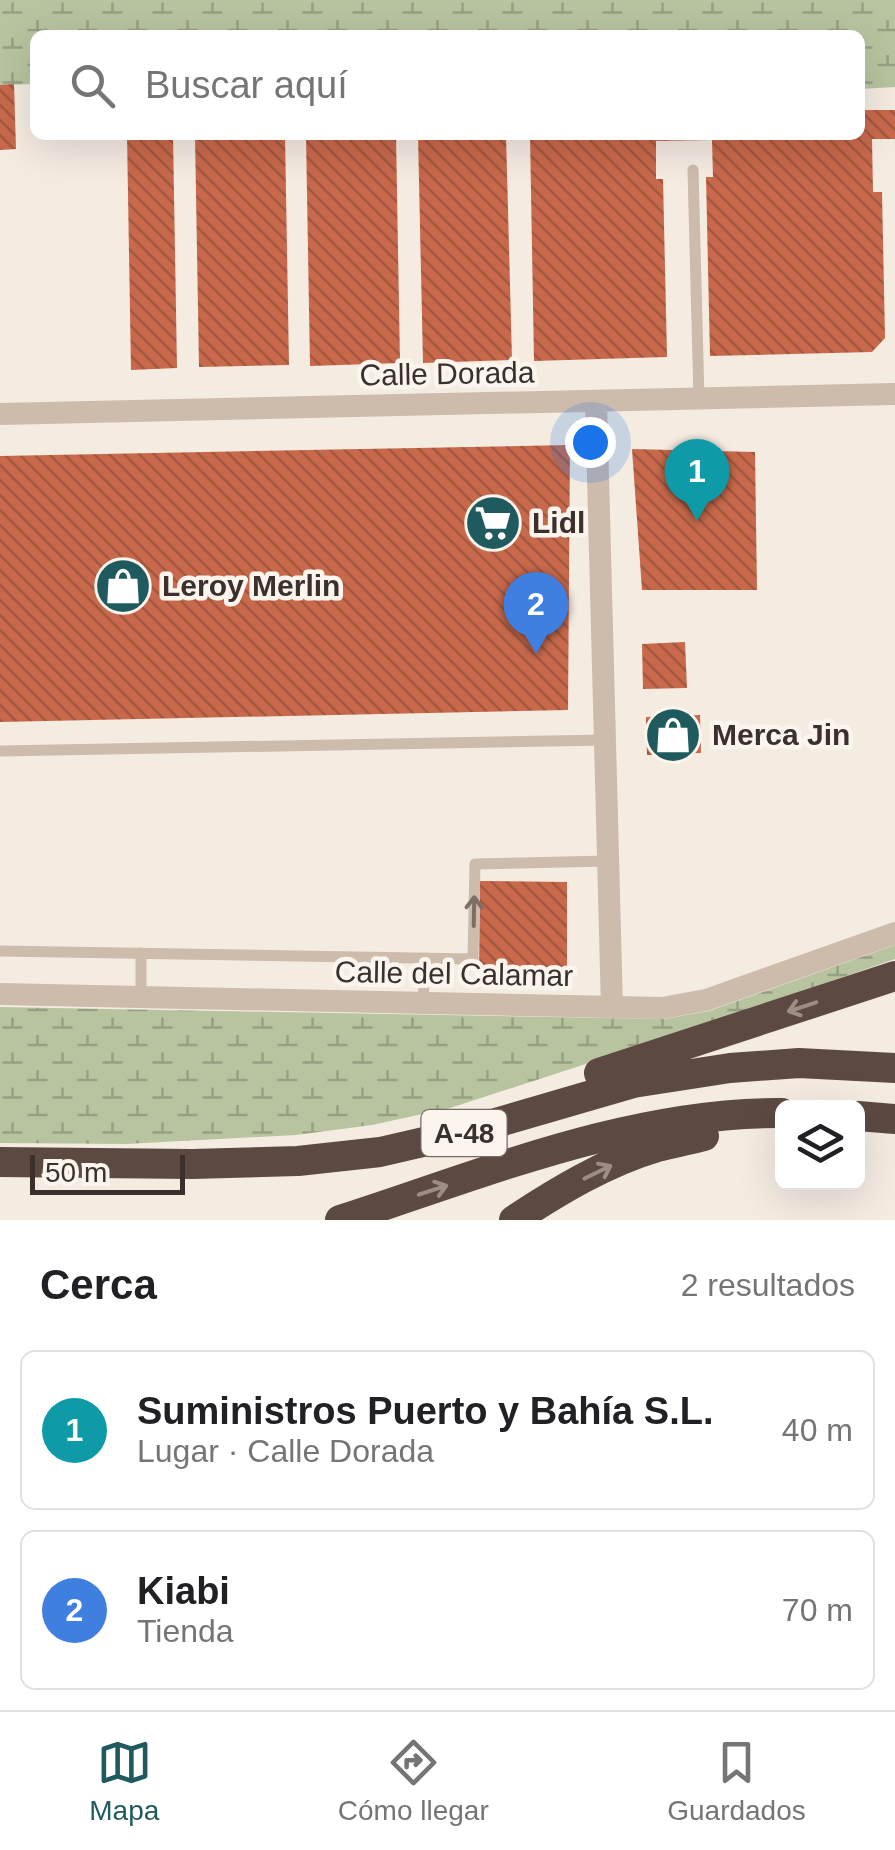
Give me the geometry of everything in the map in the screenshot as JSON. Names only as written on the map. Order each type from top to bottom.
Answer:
[{"type":"highway","points":[[0,1162],[192,1164],[376,1136],[452,1119],[895,976]]},
{"type":"highway","name":"A-48","points":[[192,1164],[298,1161],[380,1152],[458,1134],[633,1083],[730,1068],[799,1063],[895,1068]]},
{"type":"highway","points":[[514,1220],[605,1168],[654,1148],[718,1133],[746,1113]]},
{"type":"highway","name":"A-48","points":[[340,1220],[568,1146],[655,1126],[746,1113],[775,1113]]},
{"type":"highway","points":[[865,1117],[895,1119]]},
{"type":"street","name":"Calle Dorada","points":[[0,414],[895,394]]},
{"type":"street","points":[[596,401],[612,1008]]},
{"type":"street","name":"Calle del Calamar","points":[[0,994],[662,1008],[706,1000],[895,932]]},
{"type":"lane","points":[[693,170],[699,399]]},
{"type":"lane","points":[[0,751],[605,740]]},
{"type":"lane","points":[[0,950],[473,958],[475,864],[608,861]]},
{"type":"lane","points":[[141,953],[142,997]]},
{"type":"lane","points":[[423,1004],[425,958]]},
{"type":"green space","points":[[0,0],[895,0],[895,87],[865,89],[865,30],[30,30],[30,84],[0,85]]},
{"type":"green space","points":[[895,945],[895,959],[450,1108],[372,1125],[296,1135],[126,1144],[0,1143],[0,1007],[664,1019],[709,1011]]},
{"type":"building","points":[[14,84],[16,149],[0,150],[0,85]]},
{"type":"building","points":[[865,110],[895,110],[895,139],[872,139],[873,192],[882,192],[885,338],[872,352],[710,356],[706,177],[713,177],[712,140],[865,140]]},
{"type":"building","points":[[127,140],[173,140],[177,368],[131,370]]},
{"type":"building","points":[[195,140],[285,140],[289,365],[199,367]]},
{"type":"building","points":[[306,140],[396,140],[400,363],[310,366]]},
{"type":"building","points":[[418,140],[506,140],[512,360],[423,363]]},
{"type":"building","points":[[530,140],[712,140],[656,141],[656,179],[663,179],[667,357],[534,361]]},
{"type":"building","points":[[570,445],[568,710],[0,722],[0,456]]},
{"type":"building","points":[[632,449],[755,452],[757,590],[642,590]]},
{"type":"building","points":[[685,642],[687,688],[643,689],[642,644]]},
{"type":"building","name":"Merca Jin","points":[[700,715],[701,753],[647,755],[646,717]]},
{"type":"building","points":[[480,881],[567,882],[567,975],[479,974]]},
{"type":"place","name":"Suministros Puerto y Bahía S.L.","points":[[697,521]]},
{"type":"place","name":"Lidl","points":[[493,523]]},
{"type":"place","name":"Leroy Merlin","points":[[123,586]]},
{"type":"place","name":"Kiabi","points":[[536,654]]},
{"type":"place","name":"Merca Jin","points":[[673,735]]}]
